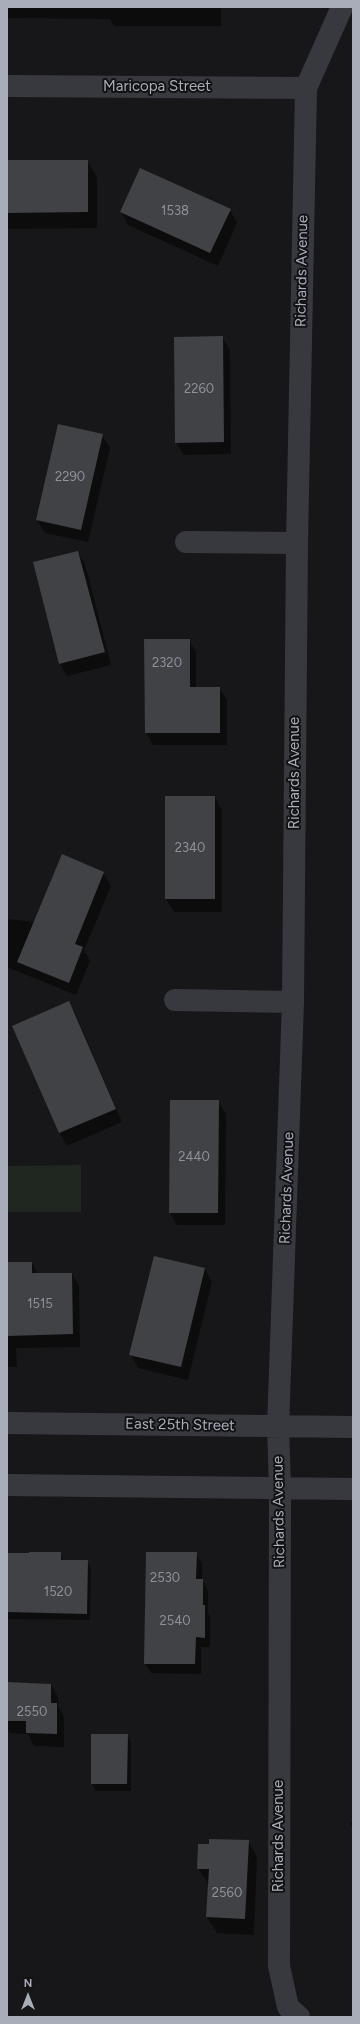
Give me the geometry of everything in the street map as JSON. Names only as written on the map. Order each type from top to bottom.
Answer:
[{"type":"street","name":"Richards Avenue","points":[[299,2017],[288,2007],[279,1966],[280,1488],[278,1427],[293,1002],[297,543],[306,88],[342,7]]},
{"type":"street","name":"Maricopa Street","points":[[7,86],[306,88]]},
{"type":"street","points":[[186,542],[297,543]]},
{"type":"street","points":[[175,1000],[293,1002]]},
{"type":"street","name":"East 25th Street","points":[[7,1423],[353,1428]]},
{"type":"street","points":[[7,1485],[353,1489]]},
{"type":"shaded area","points":[[81,1165],[81,1212],[7,1212],[7,1166]]},
{"type":"building","points":[[7,160],[88,160],[88,212],[7,213]]},
{"type":"building","points":[[140,168],[231,209],[210,253],[120,212]]},
{"type":"building","points":[[223,336],[224,442],[175,443],[174,337]]},
{"type":"building","points":[[58,424],[103,434],[81,530],[36,520]]},
{"type":"building","points":[[78,551],[105,652],[59,664],[33,562]]},
{"type":"building","points":[[144,639],[190,639],[190,687],[220,687],[220,733],[145,733]]},
{"type":"building","points":[[165,796],[215,796],[215,899],[165,899]]},
{"type":"building","points":[[62,854],[104,872],[75,944],[83,947],[69,983],[17,962]]},
{"type":"building","points":[[69,1001],[116,1109],[59,1133],[12,1026]]},
{"type":"building","points":[[170,1100],[219,1100],[218,1213],[169,1213]]},
{"type":"building","points":[[154,1256],[205,1268],[181,1367],[129,1355]]},
{"type":"building","points":[[7,1262],[32,1262],[32,1273],[72,1273],[73,1334],[7,1336]]},
{"type":"building","points":[[61,1552],[61,1560],[88,1560],[87,1614],[7,1612],[7,1553]]},
{"type":"building","points":[[146,1552],[197,1552],[196,1579],[203,1579],[205,1638],[196,1637],[195,1664],[144,1664]]},
{"type":"building","points":[[7,1682],[51,1684],[51,1703],[57,1703],[57,1734],[26,1733],[26,1721],[7,1721]]},
{"type":"building","points":[[91,1734],[128,1734],[127,1784],[91,1784]]},
{"type":"building","points":[[209,1839],[249,1840],[245,1919],[206,1917],[209,1869],[197,1869],[198,1844],[209,1844]]}]
